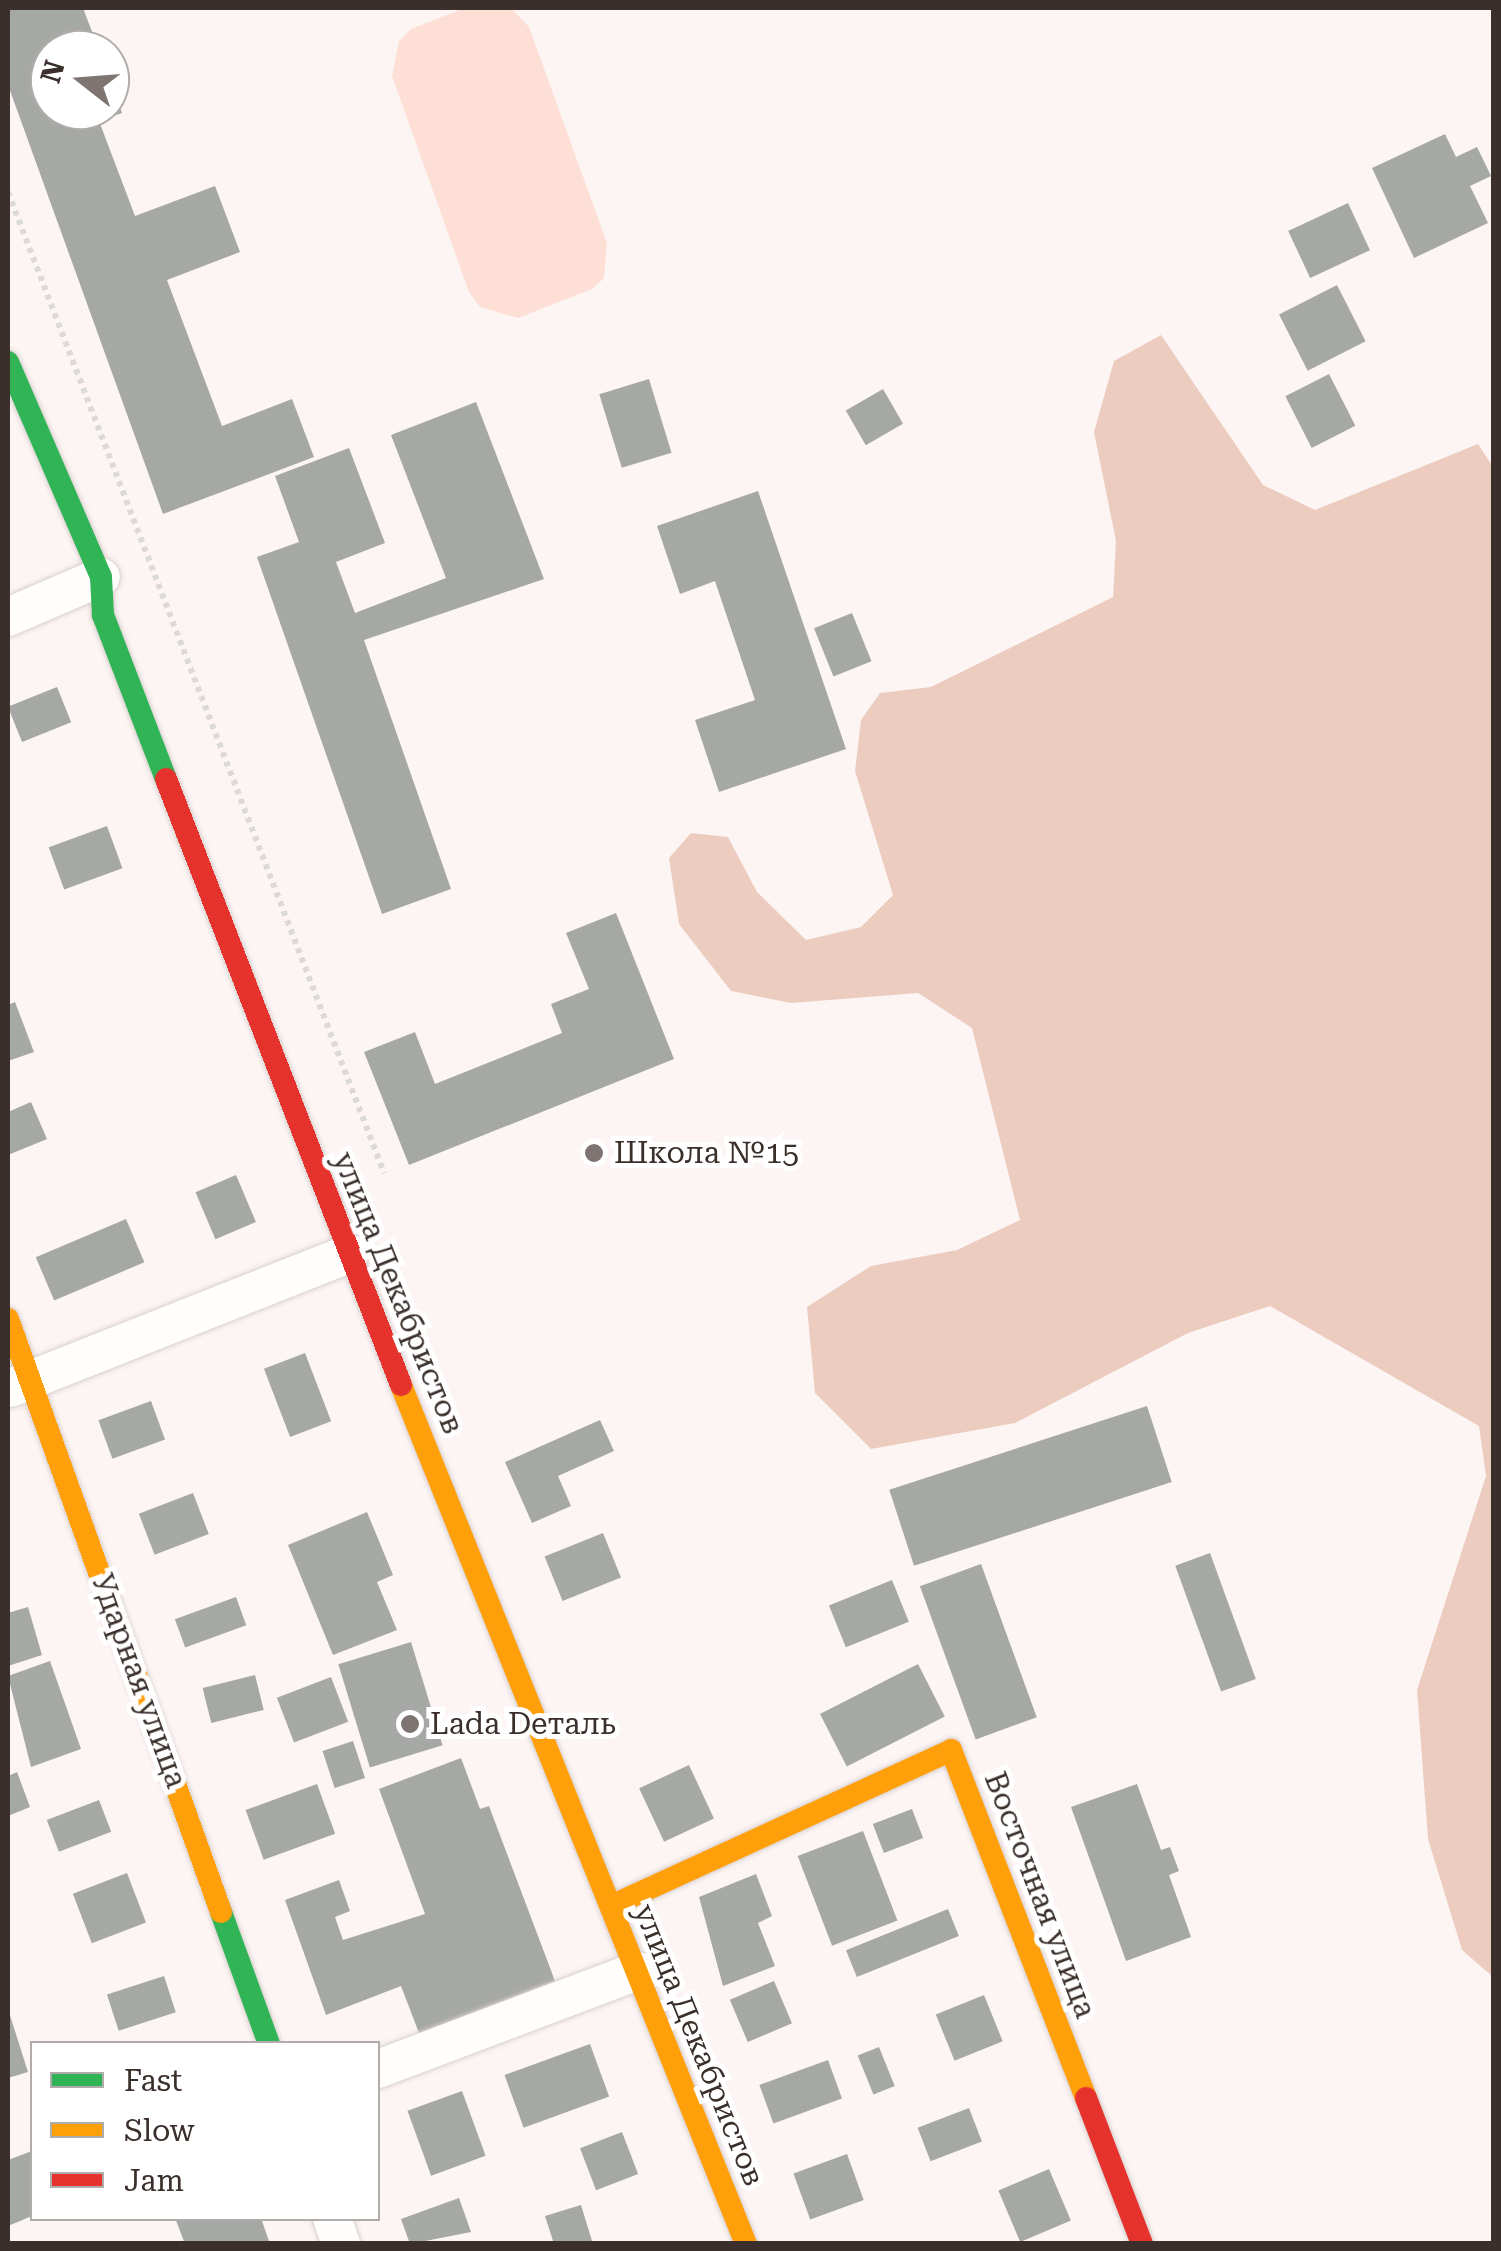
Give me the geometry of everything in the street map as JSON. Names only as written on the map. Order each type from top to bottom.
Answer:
[{"type":"main road","name":"улица Декабристов","points":[[8,362],[102,577],[103,615],[350,1254],[746,2244]]},
{"type":"main road","name":"Ударная улица","points":[[8,1319],[19,1384],[268,2041]]},
{"type":"main road","name":"Восточная улица","points":[[612,1906],[951,1750],[1142,2244]]},
{"type":"street","points":[[8,617],[102,577]]},
{"type":"street","points":[[19,1384],[350,1254]]},
{"type":"street","points":[[380,2068],[637,1971]]},
{"type":"path","points":[[8,192],[384,1173]]},
{"type":"shaded area","points":[[465,8],[511,8],[529,27],[607,243],[604,278],[592,289],[518,318],[480,307],[469,292],[392,76],[399,41],[411,29]]},
{"type":"shaded area","points":[[1161,335],[1263,485],[1315,510],[1478,444],[1493,467],[1493,1977],[1462,1950],[1428,1839],[1417,1690],[1486,1476],[1479,1426],[1270,1306],[1188,1333],[1015,1423],[871,1449],[815,1393],[807,1307],[871,1266],[957,1250],[1020,1220],[972,1028],[918,993],[791,1003],[731,991],[679,924],[669,858],[691,833],[728,837],[757,892],[806,940],[861,927],[893,895],[855,771],[861,720],[880,693],[931,687],[1113,597],[1116,541],[1094,432],[1114,361]]},
{"type":"building","points":[[8,8],[83,8],[91,30],[30,30],[30,130],[102,130],[135,216],[215,186],[240,252],[167,280],[222,426],[292,399],[314,457],[163,514],[8,85]]},
{"type":"building","points":[[1445,134],[1456,157],[1477,147],[1491,176],[1470,186],[1488,223],[1414,258],[1372,168]]},
{"type":"building","points":[[1348,203],[1370,250],[1310,278],[1288,231]]},
{"type":"building","points":[[1337,285],[1366,341],[1308,371],[1279,315]]},
{"type":"building","points":[[1329,374],[1355,426],[1312,448],[1285,396]]},
{"type":"building","points":[[649,379],[672,453],[622,468],[599,394]]},
{"type":"building","points":[[883,389],[903,424],[866,445],[846,410]]},
{"type":"building","points":[[476,402],[544,579],[364,640],[451,889],[382,914],[257,557],[299,542],[275,476],[349,448],[385,543],[336,562],[355,613],[446,578],[391,435]]},
{"type":"building","points":[[758,491],[846,749],[719,792],[695,720],[755,700],[715,581],[680,594],[657,526]]},
{"type":"building","points":[[852,613],[871,661],[833,677],[814,628]]},
{"type":"building","points":[[57,687],[71,722],[22,742],[8,707]]},
{"type":"building","points":[[107,826],[122,868],[64,889],[49,847]]},
{"type":"building","points":[[616,913],[674,1059],[409,1165],[364,1052],[415,1032],[435,1084],[562,1033],[551,1004],[589,989],[566,933]]},
{"type":"building","points":[[15,1002],[34,1052],[8,1061],[8,1005]]},
{"type":"building","points":[[31,1102],[47,1139],[8,1155],[8,1112]]},
{"type":"building","points":[[236,1175],[256,1222],[215,1239],[195,1192]]},
{"type":"building","points":[[126,1219],[144,1262],[54,1301],[36,1257]]},
{"type":"building","points":[[305,1353],[331,1421],[290,1437],[264,1369]]},
{"type":"building","points":[[151,1401],[165,1440],[112,1459],[98,1420]]},
{"type":"building","points":[[1147,1406],[1172,1482],[914,1566],[889,1490]]},
{"type":"building","points":[[600,1420],[614,1451],[558,1476],[571,1506],[532,1523],[505,1462]]},
{"type":"building","points":[[193,1493],[209,1534],[155,1555],[139,1514]]},
{"type":"building","points":[[367,1512],[393,1575],[377,1582],[397,1630],[333,1655],[288,1545]]},
{"type":"building","points":[[603,1533],[621,1578],[563,1601],[545,1557]]},
{"type":"building","points":[[1210,1553],[1256,1679],[1221,1692],[1175,1566]]},
{"type":"building","points":[[981,1564],[1037,1717],[976,1739],[920,1586]]},
{"type":"building","points":[[892,1580],[909,1622],[846,1647],[829,1605]]},
{"type":"building","points":[[236,1597],[246,1625],[185,1647],[175,1619]]},
{"type":"building","points":[[28,1607],[42,1655],[8,1666],[8,1613]]},
{"type":"building","points":[[411,1642],[443,1745],[370,1768],[338,1664]]},
{"type":"building","points":[[50,1661],[81,1749],[31,1767],[8,1676]]},
{"type":"building","points":[[918,1664],[945,1717],[847,1767],[820,1714]]},
{"type":"building","points":[[255,1675],[264,1710],[211,1723],[203,1688]]},
{"type":"building","points":[[331,1677],[348,1722],[294,1743],[277,1698]]},
{"type":"building","points":[[353,1741],[365,1778],[335,1788],[323,1751]]},
{"type":"building","points":[[461,1758],[480,1809],[489,1806],[555,1981],[419,2033],[401,1986],[326,2015],[285,1900],[339,1880],[350,1911],[335,1917],[343,1940],[425,1914],[379,1789]]},
{"type":"building","points":[[689,1765],[714,1818],[664,1842],[639,1788]]},
{"type":"building","points":[[17,1772],[30,1807],[8,1816],[8,1776]]},
{"type":"building","points":[[317,1784],[335,1834],[264,1860],[246,1810]]},
{"type":"building","points":[[1137,1784],[1161,1850],[1170,1847],[1179,1871],[1169,1875],[1191,1937],[1126,1961],[1071,1807]]},
{"type":"building","points":[[99,1800],[111,1832],[59,1852],[47,1820]]},
{"type":"building","points":[[912,1809],[923,1838],[884,1853],[873,1824]]},
{"type":"building","points":[[863,1831],[897,1921],[832,1946],[798,1856]]},
{"type":"building","points":[[127,1873],[146,1922],[92,1943],[73,1894]]},
{"type":"building","points":[[756,1874],[772,1916],[758,1923],[775,1966],[723,1986],[699,1897]]},
{"type":"building","points":[[948,1909],[959,1936],[857,1977],[846,1950]]},
{"type":"building","points":[[164,1976],[176,2012],[119,2031],[107,1995]]},
{"type":"building","points":[[774,1981],[792,2023],[748,2042],[730,2000]]},
{"type":"building","points":[[984,1995],[1003,2041],[955,2061],[936,2014]]},
{"type":"building","points":[[8,2009],[28,2072],[8,2078]]},
{"type":"building","points":[[590,2044],[609,2097],[524,2128],[504,2075]]},
{"type":"building","points":[[879,2047],[895,2086],[873,2095],[858,2056]]},
{"type":"building","points":[[828,2060],[842,2099],[773,2123],[759,2085]]},
{"type":"building","points":[[462,2091],[486,2156],[431,2176],[407,2111]]},
{"type":"building","points":[[969,2108],[982,2142],[931,2161],[918,2128]]},
{"type":"building","points":[[622,2132],[638,2174],[596,2190],[580,2148]]},
{"type":"building","points":[[30,2152],[30,2217],[8,2226],[8,2160]]},
{"type":"building","points":[[847,2154],[864,2200],[810,2220],[793,2173]]},
{"type":"building","points":[[1049,2169],[1071,2221],[1020,2242],[998,2190]]},
{"type":"building","points":[[459,2198],[471,2232],[410,2244],[401,2219]]},
{"type":"building","points":[[581,2205],[593,2244],[554,2244],[545,2216]]},
{"type":"building","points":[[176,2221],[262,2221],[270,2244],[185,2244]]},
{"type":"traffic: fast","points":[[8,362],[101,577],[103,615],[166,779]]},
{"type":"traffic: fast","points":[[221,1912],[268,2041]]},
{"type":"traffic: slow","points":[[8,1319],[221,1912]]},
{"type":"traffic: slow","points":[[401,1385],[746,2244]]},
{"type":"traffic: slow","points":[[611,1906],[951,1750],[1086,2098]]},
{"type":"traffic: jam","points":[[166,779],[401,1385]]},
{"type":"traffic: jam","points":[[1086,2098],[1142,2244]]},
{"type":"place","name":"Школа №15","points":[[594,1153]]},
{"type":"place","name":"Lada Dеталь","points":[[410,1724]]}]
